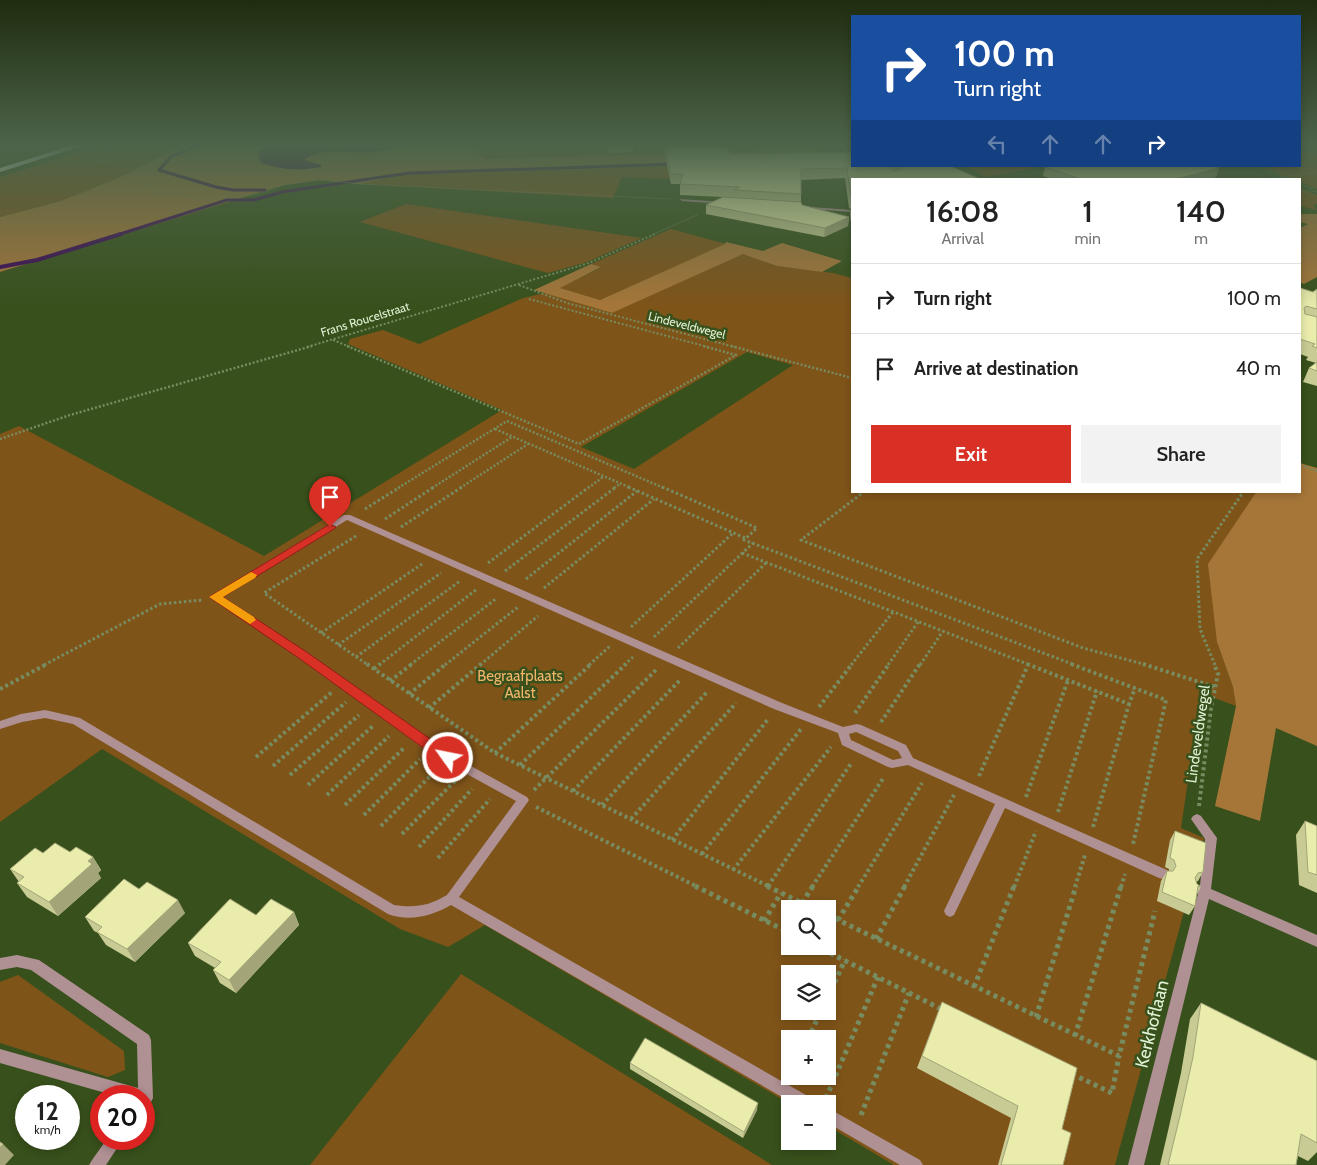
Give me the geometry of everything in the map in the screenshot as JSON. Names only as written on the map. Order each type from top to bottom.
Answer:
[{"type":"street","points":[[682,200],[730,203]]},
{"type":"street","points":[[794,206],[851,211]]},
{"type":"street","points":[[0,725],[20,718],[45,714],[76,721],[392,910],[414,914],[434,909],[451,899],[524,800],[431,748],[371,704],[215,597],[347,517],[778,706],[843,731],[857,728],[902,748],[909,761]]},
{"type":"street","points":[[843,731],[846,742],[892,764],[909,761],[1163,874]]},
{"type":"street","points":[[950,911],[1002,802]]},
{"type":"street","name":"Kerkhoflaan","points":[[1136,1165],[1201,890],[1211,838],[1198,819]]},
{"type":"street","points":[[1201,890],[1317,941]]},
{"type":"street","points":[[451,899],[792,1095]]},
{"type":"street","points":[[0,964],[17,962],[34,964],[144,1040],[143,1085]]},
{"type":"street","points":[[0,1056],[99,1085]]},
{"type":"street","points":[[836,1120],[915,1165]]},
{"type":"street","points":[[97,1165],[108,1150]]},
{"type":"path","points":[[651,198],[682,200]]},
{"type":"path","name":"Frans Roucelstraat","points":[[0,439],[70,415],[332,340],[589,263],[634,244],[671,225],[714,207],[730,203]]},
{"type":"path","name":"Lindeveldwegel","points":[[519,284],[567,303],[851,378]]},
{"type":"path","points":[[332,340],[579,444],[736,355],[529,299]]},
{"type":"path","points":[[350,519],[507,421],[757,528],[746,538]]},
{"type":"path","points":[[494,429],[746,538]]},
{"type":"path","points":[[513,437],[264,593],[495,753],[796,900]]},
{"type":"path","points":[[388,535],[528,444]]},
{"type":"path","points":[[1301,465],[1317,471]]},
{"type":"path","points":[[356,657],[603,476]]},
{"type":"path","points":[[374,669],[620,484]]},
{"type":"path","points":[[390,681],[637,491]]},
{"type":"path","points":[[862,493],[801,540],[1083,648],[1143,664],[1216,687]]},
{"type":"path","name":"Lindeveldwegel","points":[[1198,819],[1211,708],[1218,674],[1200,630],[1197,560],[1243,493]]},
{"type":"path","points":[[409,694],[654,499]]},
{"type":"path","points":[[495,753],[733,533]]},
{"type":"path","points":[[746,538],[744,540],[1166,700],[1130,859],[1075,1036]]},
{"type":"path","points":[[520,765],[753,543]]},
{"type":"path","points":[[742,553],[1129,704]]},
{"type":"path","points":[[321,633],[435,556]]},
{"type":"path","points":[[547,778],[766,563]]},
{"type":"path","points":[[338,645],[454,564]]},
{"type":"path","points":[[0,690],[160,604],[209,600],[215,597]]},
{"type":"path","points":[[430,708],[550,606]]},
{"type":"path","points":[[702,854],[893,612]]},
{"type":"path","points":[[733,870],[843,731],[918,622]]},
{"type":"path","points":[[872,735],[942,631]]},
{"type":"path","points":[[974,790],[1028,665]]},
{"type":"path","points":[[572,791],[692,668]]},
{"type":"path","points":[[602,805],[719,680]]},
{"type":"path","points":[[1021,811],[1068,680]]},
{"type":"path","points":[[256,757],[342,684]]},
{"type":"path","points":[[1036,1017],[1135,688]]},
{"type":"path","points":[[631,820],[746,692]]},
{"type":"path","points":[[1054,825],[1097,692]]},
{"type":"path","points":[[273,766],[356,694]]},
{"type":"path","points":[[290,775],[371,704]]},
{"type":"path","points":[[672,840],[778,706]]},
{"type":"path","points":[[308,785],[386,715]]},
{"type":"path","points":[[327,795],[401,726]]},
{"type":"path","points":[[345,805],[416,736]]},
{"type":"path","points":[[364,815],[431,748]]},
{"type":"path","points":[[768,886],[861,749]]},
{"type":"path","points":[[381,826],[448,758]]},
{"type":"path","points":[[804,900],[892,764]]},
{"type":"path","points":[[402,834],[467,769]]},
{"type":"path","points":[[930,770],[838,920],[1119,1056]]},
{"type":"path","points":[[419,847],[482,777]]},
{"type":"path","points":[[876,939],[960,784]]},
{"type":"path","points":[[438,858],[501,788]]},
{"type":"path","points":[[524,800],[781,928]]},
{"type":"path","points":[[974,987],[1041,819]]},
{"type":"path","points":[[764,920],[781,892]]},
{"type":"path","points":[[1068,1072],[1112,1094],[1119,1056],[1156,911]]},
{"type":"path","points":[[835,955],[953,1015]]},
{"type":"path","points":[[836,980],[845,960]]},
{"type":"path","points":[[827,1095],[878,977]]},
{"type":"path","points":[[855,1131],[909,993]]},
{"type":"green space","points":[[0,198],[68,198],[61,201],[0,217]]},
{"type":"green space","points":[[1301,198],[1317,198],[1317,204],[1313,205],[1317,210],[1301,206]]},
{"type":"green space","points":[[406,204],[642,238],[587,262],[548,273],[360,222]]},
{"type":"green space","points":[[671,229],[726,244],[600,300],[559,288],[600,268],[591,264]]},
{"type":"green space","name":"Begraafplaats Aalst","points":[[743,253],[777,266],[833,273],[851,278],[851,493],[1256,493],[1217,642],[1233,687],[1236,706],[1201,693],[1181,828],[1204,838],[1115,1165],[894,1165],[836,1131],[836,1095],[781,1095],[781,1099],[485,925],[448,947],[400,929],[102,749],[0,822],[0,434],[19,426],[264,556],[502,410],[348,344],[350,339],[383,330],[419,344],[523,298],[545,293],[612,313]],"holes":[[[747,352],[793,365],[634,469],[581,447]]]},
{"type":"green space","points":[[461,974],[772,1165],[310,1165]]},
{"type":"green space","points":[[18,975],[124,1051],[125,1070],[108,1077],[0,1043],[0,982]]},
{"type":"shaded area","points":[[68,198],[240,198],[0,272],[0,217]]},
{"type":"shaded area","points":[[1301,214],[1317,214],[1317,277],[1304,284],[1301,282],[1301,228],[1308,224],[1301,222]]},
{"type":"shaded area","points":[[726,242],[763,251],[782,243],[842,261],[822,272],[777,266],[743,254],[612,313],[534,290],[591,264],[601,267],[560,288],[600,300]]},
{"type":"shaded area","points":[[1301,463],[1317,468],[1317,746],[1276,728],[1260,821],[1215,806],[1236,706],[1233,687],[1217,642],[1208,564],[1256,493],[1301,493]]},
{"type":"building","points":[[720,198],[801,202],[802,205],[849,217],[825,228],[706,205]]},
{"type":"building","points":[[1301,288],[1313,292],[1317,289],[1317,309],[1306,306],[1304,308],[1305,314],[1317,317],[1317,348],[1312,346],[1315,344],[1301,339]]},
{"type":"building","points":[[1317,362],[1317,371],[1309,368]]},
{"type":"building","points":[[1305,821],[1317,826],[1317,875],[1308,872]]},
{"type":"building","points":[[1175,831],[1206,843],[1203,872],[1198,873],[1195,878],[1197,884],[1201,887],[1198,886],[1195,906],[1162,892],[1167,871],[1173,871],[1176,866],[1174,860],[1170,858]]},
{"type":"building","points":[[55,843],[70,852],[76,847],[93,857],[88,861],[92,864],[49,902],[17,883],[24,877],[10,869],[35,848],[43,853]]},
{"type":"building","points":[[124,879],[139,889],[147,882],[178,900],[127,949],[97,932],[102,927],[85,917]]},
{"type":"building","points":[[230,899],[256,915],[271,899],[294,912],[229,980],[213,970],[221,962],[188,943]]},
{"type":"building","points":[[942,1002],[1077,1068],[1062,1129],[1071,1133],[1063,1165],[1001,1165],[1018,1106],[922,1056]]},
{"type":"building","points":[[1201,1003],[1317,1061],[1317,1143],[1301,1134],[1296,1165],[1168,1165],[1193,1057]]},
{"type":"building","points":[[645,1038],[758,1103],[744,1132],[630,1063]]},
{"type":"waterway","points":[[117,235],[227,200],[260,198]]},
{"type":"waterway","points":[[0,267],[37,260],[121,234]]},
{"type":"slow traffic","points":[[250,620],[215,597],[251,575]]},
{"type":"route","points":[[330,527],[215,597],[304,656],[438,753],[448,758]]}]
